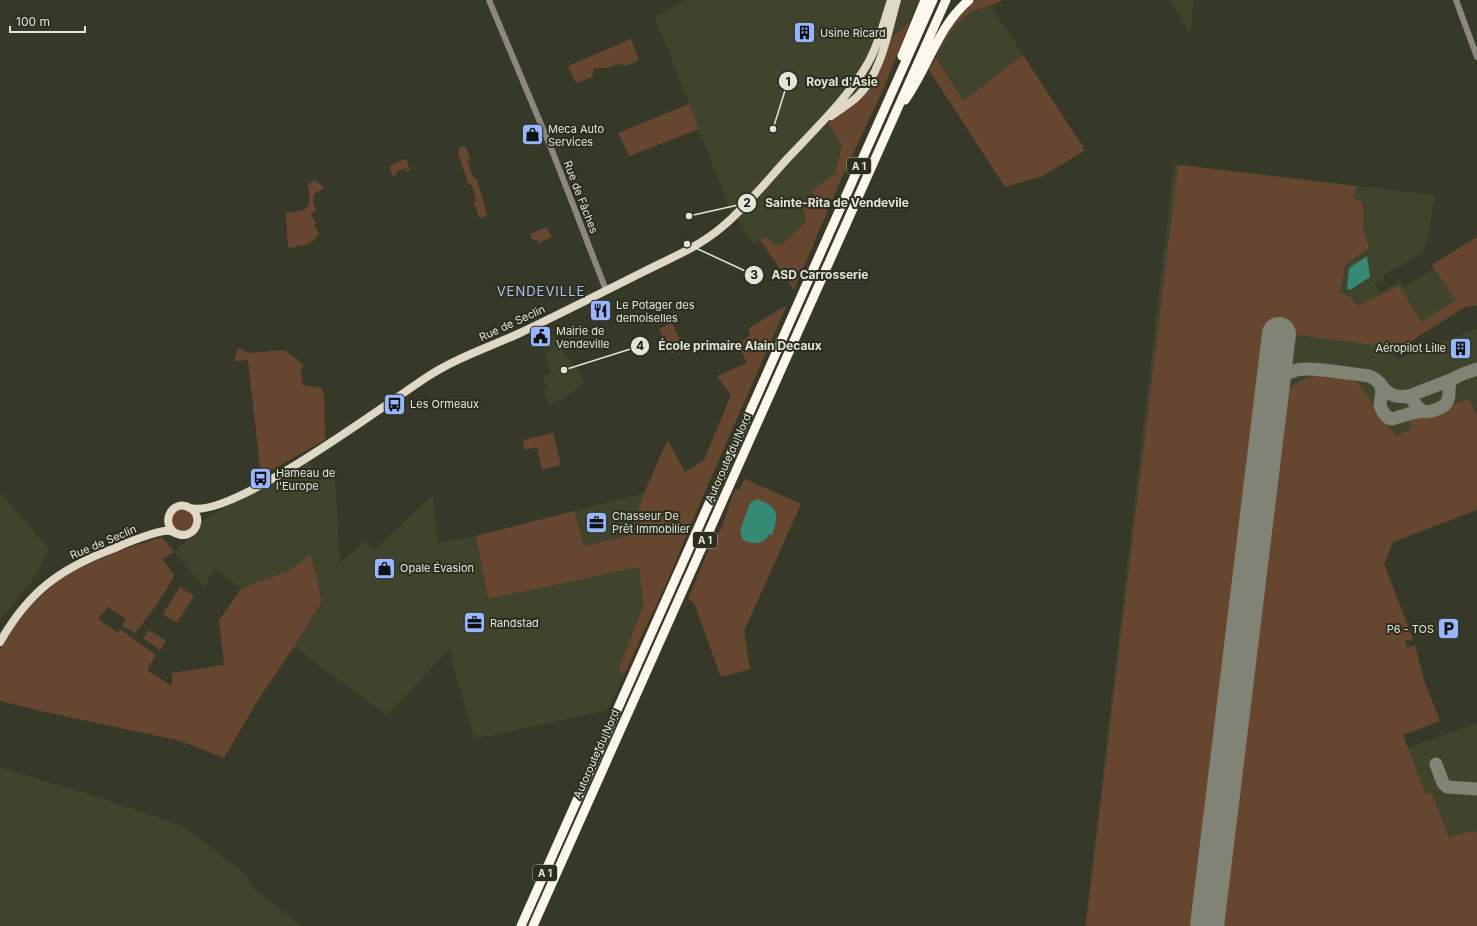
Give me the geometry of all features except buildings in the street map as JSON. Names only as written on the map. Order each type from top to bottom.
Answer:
[{"type":"highway","points":[[897,78],[895,73],[925,0]]},
{"type":"highway","name":"Autoroute du Nord","points":[[521,926],[933,0]]},
{"type":"highway","name":"Autoroute du Nord","points":[[533,926],[946,0]]},
{"type":"highway","points":[[895,114],[913,89],[949,22],[957,10],[969,0]]},
{"type":"main road","name":"Rue de Seclin","points":[[197,524],[204,515],[260,485],[325,446],[439,369],[518,334],[684,252],[712,235],[734,216],[849,91],[868,63],[879,39],[891,0]]},
{"type":"main road","name":"Rue de Seclin","points":[[811,133],[830,116],[855,99],[868,83],[885,44],[897,0]]},
{"type":"main road","name":"Rue de Seclin","points":[[191,508],[204,509],[226,502]]},
{"type":"main road","points":[[185,506],[191,508],[196,515],[197,524],[194,530],[188,534],[182,535],[175,533],[170,528],[168,518],[171,512],[176,507],[185,506]]},
{"type":"main road","name":"Rue de Seclin","points":[[0,634],[26,597],[46,579],[70,563],[98,550],[157,528],[168,518]]},
{"type":"main road","name":"Rue de Seclin","points":[[0,642],[14,618],[30,600],[51,581],[65,571],[95,555],[147,536],[164,531],[171,531],[175,533]]},
{"type":"street","name":"Rue de Fâches","points":[[489,0],[553,153],[606,290]]},
{"type":"street","points":[[1456,0],[1477,57]]},
{"type":"shaded area","points":[[686,0],[920,0],[910,22],[889,40],[881,67],[871,87],[860,100],[828,123],[843,145],[835,175],[811,191],[817,199],[806,222],[785,242],[775,246],[767,237],[753,244],[737,218],[731,212],[655,17]]},
{"type":"shaded area","points":[[976,0],[1003,0],[990,6],[971,11],[954,27],[936,57],[963,101],[1023,55],[1085,150],[1043,176],[1005,187],[929,70],[953,23],[965,8]]},
{"type":"shaded area","points":[[1170,0],[1194,0],[1190,33]]},
{"type":"shaded area","points":[[990,6],[1023,55],[963,101],[936,56],[954,27],[971,11]]},
{"type":"shaded area","points":[[910,22],[883,90],[842,177],[794,290],[760,240],[767,237],[775,246],[785,242],[806,222],[803,209],[817,199],[811,191],[835,174],[842,145],[828,123],[860,100],[871,87],[881,67],[889,40]]},
{"type":"shaded area","points":[[631,39],[638,58],[637,61],[626,66],[618,64],[607,68],[594,69],[592,77],[576,83],[568,66]]},
{"type":"shaded area","points":[[689,104],[699,129],[629,156],[618,133]]},
{"type":"shaded area","points":[[462,146],[466,147],[471,161],[467,161],[472,176],[477,179],[487,214],[483,218],[479,217],[473,201],[477,202],[474,191],[472,186],[468,183],[458,153],[459,148]]},
{"type":"shaded area","points":[[404,159],[407,161],[410,170],[405,173],[407,168],[405,168],[398,171],[395,176],[393,176],[390,166]]},
{"type":"shaded area","points":[[1174,164],[1435,195],[1429,231],[1423,253],[1384,275],[1383,281],[1378,281],[1374,284],[1380,293],[1400,281],[1404,287],[1434,269],[1432,265],[1477,237],[1477,305],[1463,308],[1407,344],[1391,347],[1396,359],[1477,329],[1477,509],[1393,542],[1384,564],[1413,639],[1405,641],[1407,648],[1415,645],[1424,680],[1440,721],[1403,735],[1408,748],[1477,723],[1477,926],[1085,926]]},
{"type":"shaded area","points":[[1178,165],[1356,186],[1353,198],[1361,201],[1363,208],[1363,229],[1369,248],[1345,265],[1340,293],[1350,297],[1357,306],[1399,286],[1421,322],[1456,300],[1432,265],[1477,237],[1477,305],[1463,308],[1407,344],[1390,347],[1267,331],[1196,926],[1086,926]]},
{"type":"shaded area","points":[[315,180],[324,188],[313,195],[316,210],[311,215],[316,223],[314,225],[319,233],[314,240],[302,246],[288,248],[286,213],[305,210],[308,207],[308,184]]},
{"type":"shaded area","points":[[547,227],[552,237],[540,242],[539,245],[537,239],[533,241],[530,234]]},
{"type":"shaded area","points":[[787,305],[670,575],[624,675],[618,670],[644,604],[639,567],[488,599],[476,536],[574,511],[584,546],[630,535],[644,493],[667,441],[685,472],[704,460],[731,395],[717,376],[747,363],[738,344],[750,335],[749,328]]},
{"type":"shaded area","points":[[672,323],[684,348],[671,354],[659,329]]},
{"type":"shaded area","points":[[554,335],[564,356],[570,360],[573,366],[576,365],[584,383],[559,402],[558,400],[550,406],[545,397],[544,390],[547,389],[548,386],[544,381],[543,376],[551,373],[545,353],[551,350],[550,346],[548,347],[546,342],[553,339]]},
{"type":"shaded area","points":[[238,348],[249,353],[285,350],[304,365],[300,370],[303,385],[321,388],[324,393],[325,440],[261,476],[248,360],[234,361]]},
{"type":"shaded area","points":[[1316,375],[1353,380],[1357,382],[1396,436],[1412,429],[1409,421],[1469,399],[1477,416],[1477,510],[1393,542],[1384,564],[1413,639],[1405,641],[1407,648],[1415,645],[1424,681],[1440,721],[1403,735],[1425,793],[1432,794],[1449,838],[1472,831],[1477,832],[1477,926],[1218,926],[1255,634],[1283,391]]},
{"type":"shaded area","points":[[553,433],[561,465],[542,470],[537,447],[525,450],[523,440]]},
{"type":"shaded area","points":[[310,461],[316,480],[335,478],[340,564],[364,541],[374,551],[433,495],[438,543],[476,536],[488,599],[639,566],[644,604],[618,670],[624,675],[607,710],[475,739],[456,677],[450,649],[387,715],[294,647],[322,601],[311,555],[288,571],[241,589],[215,568],[204,587],[174,552],[197,531],[202,522],[214,513]]},
{"type":"shaded area","points":[[745,479],[801,504],[744,631],[750,669],[721,677],[694,603],[688,599],[711,544],[721,529],[735,489],[739,490]]},
{"type":"shaded area","points":[[0,492],[49,549],[36,575],[0,620]]},
{"type":"shaded area","points":[[644,493],[630,535],[583,546],[574,511]]},
{"type":"shaded area","points":[[182,509],[190,512],[193,520],[190,528],[182,531],[174,528],[171,520],[174,512]]},
{"type":"shaded area","points":[[162,537],[174,552],[162,559],[174,575],[161,598],[146,619],[135,633],[122,626],[126,619],[108,607],[98,619],[118,633],[120,629],[156,655],[147,670],[172,686],[172,673],[224,665],[219,620],[241,589],[288,571],[311,555],[322,601],[294,647],[258,700],[224,758],[181,741],[0,701],[0,649],[14,626],[31,605],[61,578],[80,568],[116,552]]},
{"type":"shaded area","points":[[180,587],[194,596],[177,623],[163,614]]},
{"type":"shaded area","points":[[149,630],[166,641],[160,650],[143,638]]},
{"type":"shaded area","points":[[0,767],[94,796],[183,826],[246,875],[253,888],[301,926],[0,926]]},
{"type":"water","points":[[1367,256],[1370,277],[1350,290],[1347,289],[1349,268]]},
{"type":"water","points":[[757,499],[773,508],[776,516],[776,522],[772,535],[769,534],[764,541],[754,543],[743,540],[740,531],[750,503]]},
{"type":"taxiway","points":[[1272,389],[1284,375],[1299,370],[1315,369],[1364,375],[1376,380],[1385,390],[1393,395],[1410,398],[1421,410],[1427,412],[1436,410],[1446,403],[1449,396],[1449,384],[1453,379],[1477,369]]},
{"type":"taxiway","points":[[1405,396],[1409,396],[1453,379]]},
{"type":"taxiway","points":[[1380,383],[1382,391],[1380,405],[1388,418],[1392,419],[1423,411]]},
{"type":"taxiway","points":[[1436,764],[1443,783],[1447,787],[1477,789]]},
{"type":"runway","points":[[1207,926],[1279,334]]},
{"type":"place","name":"Usine Ricard","points":[[804,33]]},
{"type":"place","name":"Royal d'Asie","points":[[773,129]]},
{"type":"place","name":"Meca Auto Services","points":[[533,135]]},
{"type":"place","name":"Sainte-Rita de Vendevile","points":[[689,216]]},
{"type":"place","name":"ASD Carrosserie","points":[[687,244]]},
{"type":"place","name":"Le Potager des demoiselles","points":[[601,311]]},
{"type":"place","name":"Mairie de Vendeville","points":[[541,337]]},
{"type":"place","name":"Aéropilot Lille","points":[[1461,348]]},
{"type":"place","name":"École primaire Alain Decaux","points":[[564,370]]},
{"type":"place","name":"Les Ormeaux","points":[[395,404]]},
{"type":"place","name":"Hameau de l'Europe","points":[[261,479]]},
{"type":"place","name":"Chasseur De Prêt Immobilier","points":[[597,522]]},
{"type":"place","name":"Opale Évasion","points":[[384,568]]},
{"type":"place","name":"Randstad","points":[[474,623]]},
{"type":"place","name":"P6 - TOS","points":[[1449,629]]},
{"type":"district","name":"VENDEVILLE","points":[[541,291]]}]
